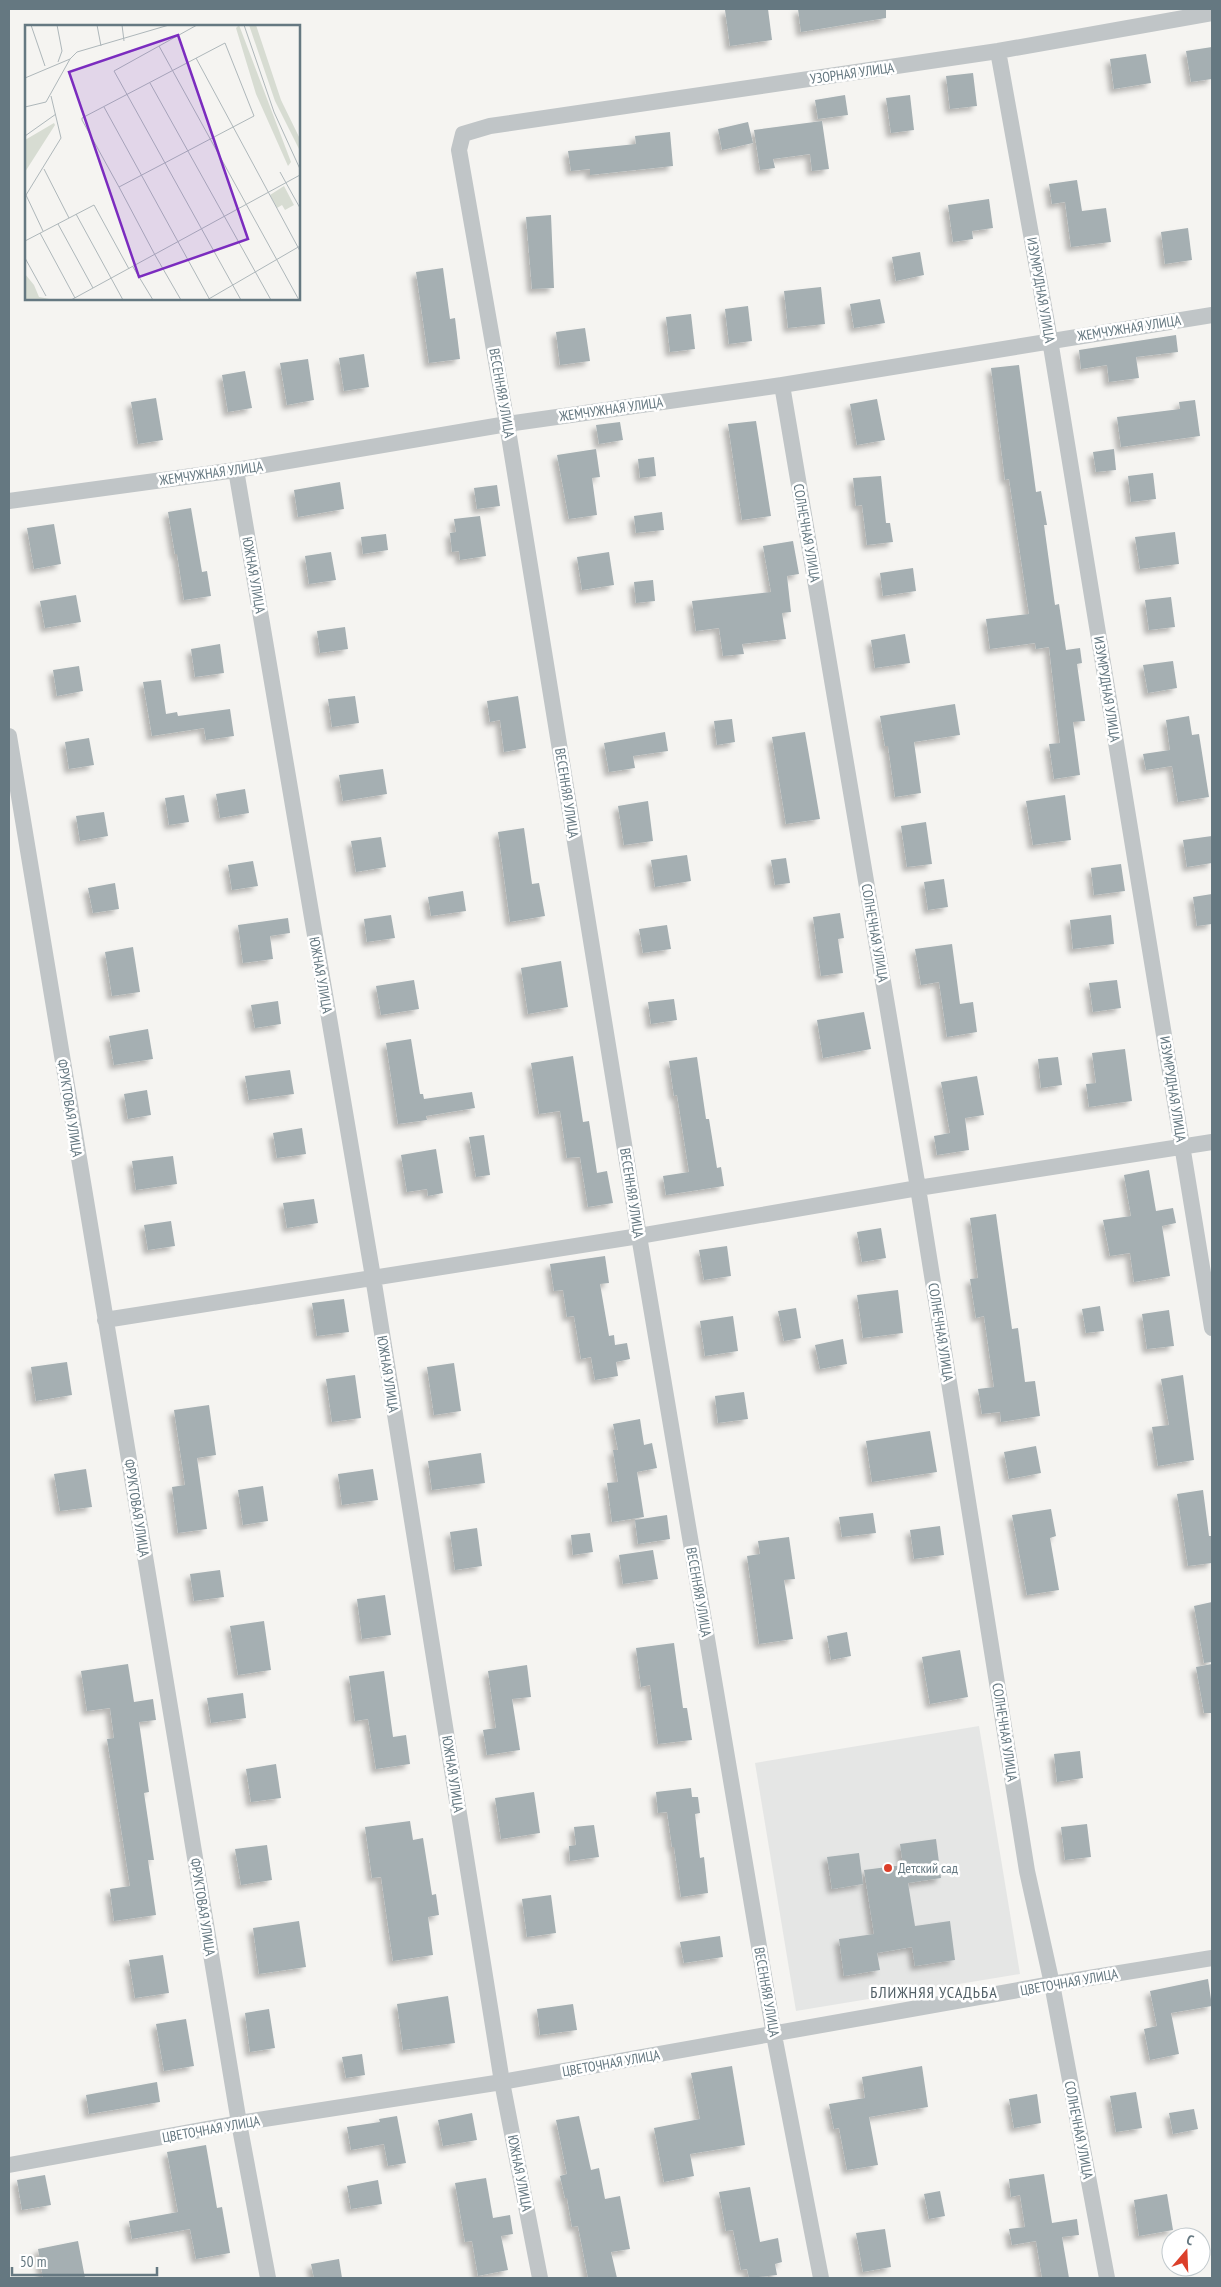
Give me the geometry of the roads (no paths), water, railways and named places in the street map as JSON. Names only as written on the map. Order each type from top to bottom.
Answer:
[{"type":"street","name":"УЗОРНАЯ УЛИЦА","points":[[490,126],[998,51],[1212,14]]},
{"type":"street","name":"ИЗУМРУДНАЯ УЛИЦА","points":[[998,51],[1050,340],[1212,1328]]},
{"type":"street","name":"ВЕСЕННЯЯ УЛИЦА","points":[[490,126],[463,134],[459,150],[507,424],[639,1236],[774,2035],[821,2278]]},
{"type":"street","name":"ЖЕМЧУЖНАЯ УЛИЦА","points":[[9,501],[236,470],[507,424],[782,385],[1212,315]]},
{"type":"street","name":"СОЛНЕЧНАЯ УЛИЦА","points":[[782,385],[918,1188],[1027,1871],[1052,1984],[1107,2278]]},
{"type":"street","name":"ЮЖНАЯ УЛИЦА","points":[[236,470],[373,1277],[502,2082],[540,2278]]},
{"type":"street","name":"ФРУКТОВАЯ УЛИЦА","points":[[9,736],[239,2123],[268,2278]]},
{"type":"street","points":[[105,1320],[639,1236],[918,1188],[1212,1142]]},
{"type":"street","name":"ЦВЕТОЧНАЯ УЛИЦА","points":[[9,2165],[239,2123],[502,2082],[1052,1984],[1212,1958]]},
{"type":"place","name":"Детский сад","points":[[888,1868]]},
{"type":"district","name":"БЛИЖНЯЯ УСАДЬБА","points":[[934,1992]]}]
